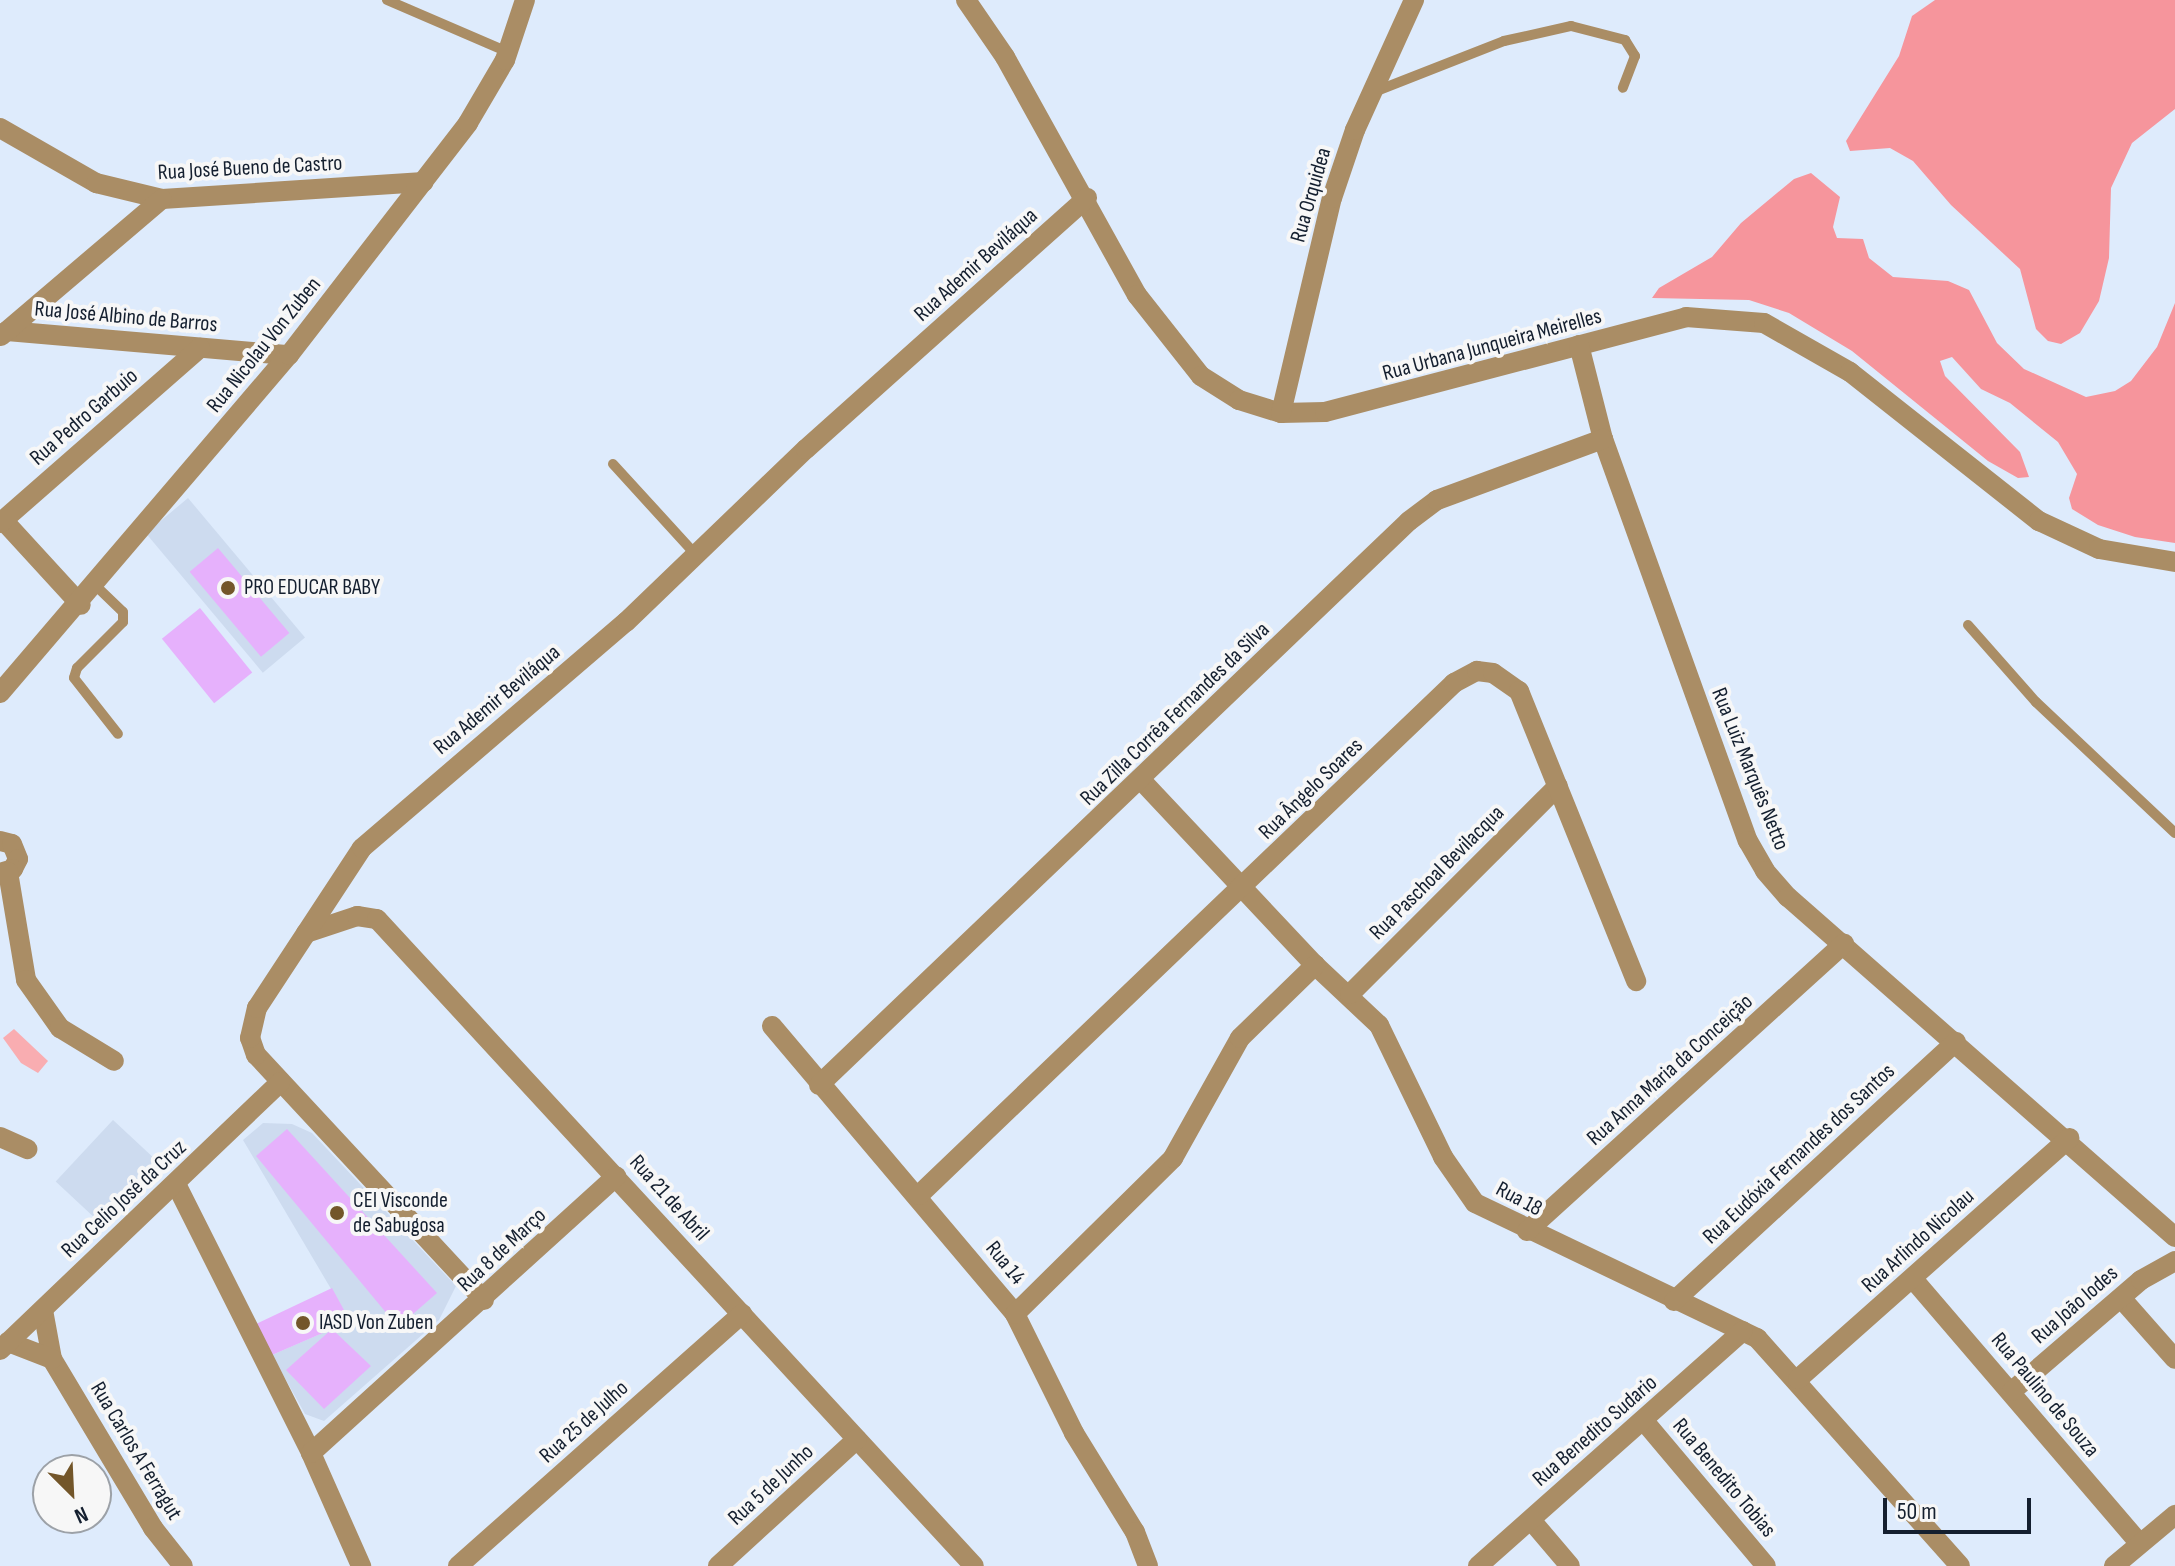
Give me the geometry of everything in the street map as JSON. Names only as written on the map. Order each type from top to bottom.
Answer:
[{"type":"street","name":"Rua Nicolau Von Zuben","points":[[0,693],[81,605],[289,355],[468,123],[508,52],[525,0]]},
{"type":"street","name":"Rua Urbana Junqueira Meirelles","points":[[966,0],[1087,198],[1137,295],[1169,341],[1214,384],[1239,400],[1281,413],[1325,412],[1401,396],[1686,317],[1764,323],[1850,372],[2039,521],[2099,549],[2175,562]]},
{"type":"street","name":"Rua Orquidea","points":[[1281,413],[1332,198],[1371,94],[1414,0]]},
{"type":"street","name":"Rua José Bueno de Castro","points":[[0,128],[96,183],[162,199],[423,182]]},
{"type":"street","name":"Rua Ademir Beviláqua","points":[[484,1300],[280,1082],[251,1047],[252,1021],[362,848],[626,622],[1087,198]]},
{"type":"street","points":[[4,334],[162,199]]},
{"type":"street","name":"Rua José Albino de Barros","points":[[4,334],[289,355]]},
{"type":"street","name":"Rua Luiz Marquês Netto","points":[[1579,345],[1603,439],[1748,841],[1788,897],[2069,1138],[2175,1237]]},
{"type":"street","name":"Rua Pedro Garbuio","points":[[2,521],[200,348]]},
{"type":"street","name":"Rua Zilla Corrêa Fernandes da Silva","points":[[819,1085],[1142,781],[1409,521],[1437,500],[1603,439]]},
{"type":"street","points":[[2,521],[81,605]]},
{"type":"street","name":"Rua Ângelo Soares","points":[[919,1195],[1244,889],[1454,683],[1477,671],[1493,673],[1519,691],[1636,981]]},
{"type":"street","name":"Rua 18","points":[[1142,781],[1315,965],[1350,994],[1379,1025],[1397,1054],[1458,1183],[1475,1203],[1527,1231],[1767,1345],[1960,1566]]},
{"type":"street","name":"Rua Paschoal Bevilacqua","points":[[1350,994],[1558,786]]},
{"type":"street","points":[[0,841],[12,844],[17,854],[4,873],[26,980],[60,1028],[114,1061]]},
{"type":"street","name":"Rua 21 de Abril","points":[[306,933],[357,916],[377,919],[974,1566]]},
{"type":"street","name":"Rua Anna Maria da Conceição","points":[[1527,1231],[1844,944]]},
{"type":"street","points":[[1015,1314],[1173,1158],[1240,1038],[1315,965]]},
{"type":"street","name":"Rua 14","points":[[772,1026],[819,1085],[919,1195],[1015,1314],[1074,1433],[1135,1532],[1148,1566]]},
{"type":"street","name":"Rua Eudóxia Fernandes dos Santos","points":[[1674,1301],[1956,1042]]},
{"type":"street","name":"Rua Celio José da Cruz","points":[[4,1346],[280,1082]]},
{"type":"street","points":[[0,1137],[27,1149]]},
{"type":"street","name":"Rua Arlindo Nicolau","points":[[1798,1379],[2069,1138]]},
{"type":"street","name":"Rua 8 de Março","points":[[311,1453],[484,1300],[616,1176]]},
{"type":"street","points":[[176,1184],[311,1453],[361,1566]]},
{"type":"street","name":"Rua João Iodes","points":[[2012,1391],[2121,1298],[2175,1261]]},
{"type":"street","name":"Rua Paulino de Souza","points":[[1913,1279],[2139,1543]]},
{"type":"street","points":[[2121,1298],[2175,1359]]},
{"type":"street","name":"Rua Carlos A Ferragut","points":[[43,1310],[52,1359],[153,1528],[183,1566]]},
{"type":"street","name":"Rua 25 de Julho","points":[[458,1566],[742,1314]]},
{"type":"street","name":"Rua Benedito Sudario","points":[[1478,1566],[1743,1331]]},
{"type":"street","points":[[4,1346],[52,1359]]},
{"type":"street","name":"Rua Benedito Tobias","points":[[1644,1421],[1766,1566]]},
{"type":"street","name":"Rua 5 de Junho","points":[[718,1566],[857,1439]]},
{"type":"street","points":[[2114,1566],[2175,1515]]},
{"type":"street","points":[[1531,1520],[1570,1566]]},
{"type":"lane","points":[[387,0],[508,52]]},
{"type":"lane","points":[[1371,94],[1504,41],[1571,26],[1625,40],[1635,56],[1623,88]]},
{"type":"lane","points":[[613,464],[696,555]]},
{"type":"lane","points":[[96,586],[123,612],[123,622],[77,668],[74,678],[118,734]]},
{"type":"lane","points":[[1968,625],[2036,702],[2175,833]]},
{"type":"shaded area","points":[[1935,0],[2175,0],[2175,109],[2132,143],[2111,188],[2109,258],[2099,301],[2080,333],[2061,344],[2048,341],[2036,329],[2020,269],[1951,205],[1913,161],[1890,148],[1850,151],[1846,141],[1899,56],[1912,16]]},
{"type":"shaded area","points":[[1811,173],[1840,197],[1833,227],[1837,238],[1863,239],[1869,258],[1893,277],[1948,281],[1969,290],[1997,343],[2024,369],[2086,397],[2115,391],[2131,381],[2157,347],[2175,303],[2175,543],[2135,537],[2098,525],[2072,509],[2069,498],[2077,474],[2058,442],[2010,403],[1981,389],[1952,357],[1940,361],[1945,376],[2020,452],[2029,477],[2018,478],[1988,461],[1852,351],[1789,313],[1749,300],[1652,298],[1659,288],[1712,257],[1741,223],[1794,179]]},
{"type":"shaded area","name":"PRO EDUCAR BABY","points":[[188,498],[305,637],[263,673],[146,533]]},
{"type":"shaded area","points":[[14,1029],[48,1061],[38,1073],[21,1063],[3,1038]]},
{"type":"shaded area","points":[[113,1120],[163,1167],[106,1228],[56,1181]]},
{"type":"shaded area","name":"CEI Visconde de Sabugosa","points":[[263,1123],[292,1124],[312,1133],[456,1286],[439,1320],[324,1421],[305,1414],[272,1355],[350,1321],[243,1140]]},
{"type":"building","points":[[218,548],[289,633],[261,657],[190,572]]},
{"type":"building","points":[[200,608],[252,673],[214,703],[162,639]]},
{"type":"building","points":[[287,1129],[437,1293],[398,1327],[256,1156]]},
{"type":"building","name":"IASD Von Zuben","points":[[332,1288],[350,1321],[272,1355],[256,1324]]},
{"type":"building","points":[[332,1329],[371,1366],[324,1409],[286,1370]]},
{"type":"place","name":"PRO EDUCAR BABY","points":[[228,588]]},
{"type":"place","name":"CEI Visconde de Sabugosa","points":[[337,1213]]},
{"type":"place","name":"IASD Von Zuben","points":[[303,1323]]}]
